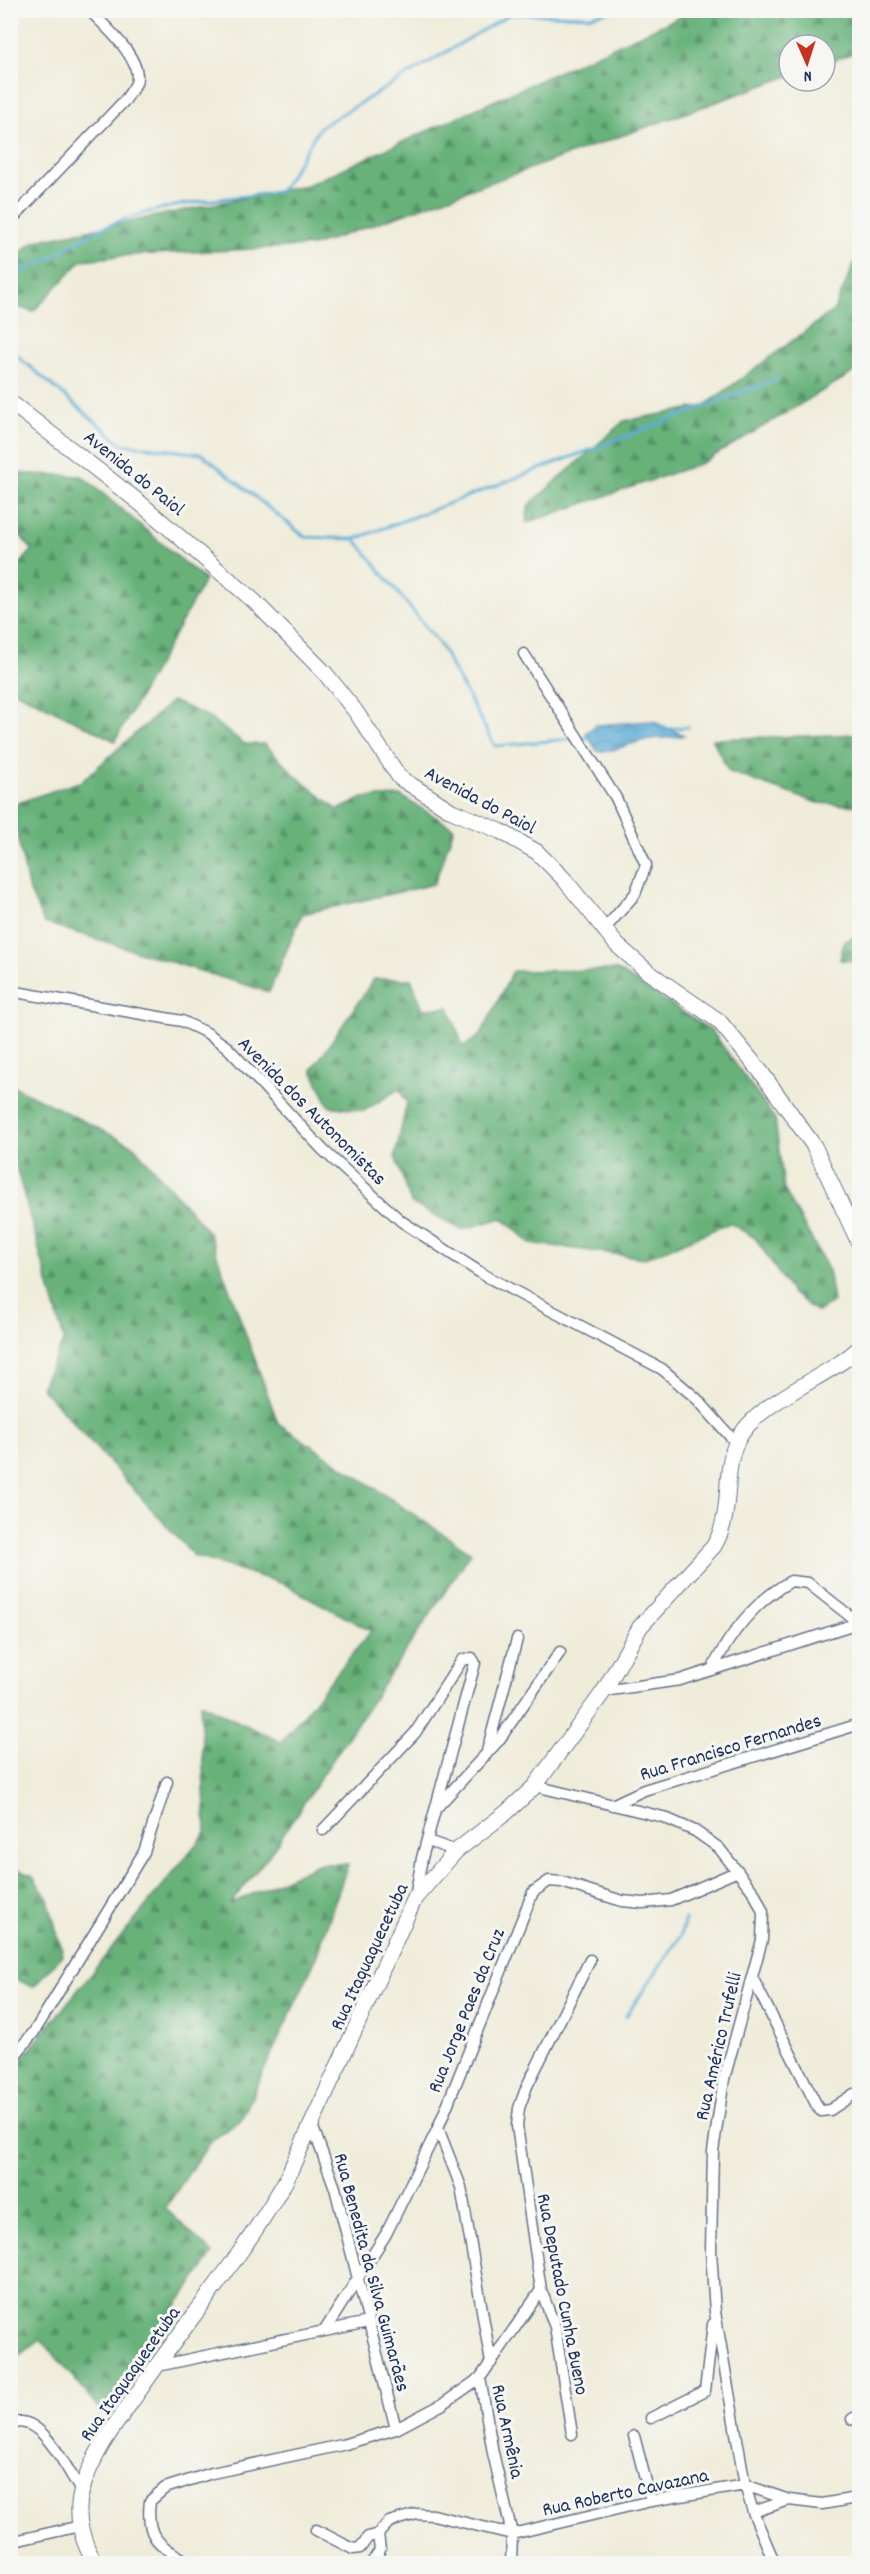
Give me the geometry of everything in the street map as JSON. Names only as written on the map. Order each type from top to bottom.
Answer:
[{"type":"street","points":[[10,221],[126,99],[136,81],[135,64],[129,53],[89,10]]},
{"type":"street","name":"Avenida do Paiol","points":[[10,402],[140,502],[247,594],[324,673],[356,712],[400,778],[452,811],[500,831],[537,852],[564,879],[603,931],[648,972],[712,1016],[736,1040],[814,1146],[860,1245]]},
{"type":"street","points":[[524,654],[616,798],[646,865],[635,894],[603,931]]},
{"type":"street","name":"Avenida dos Autonomistas","points":[[10,991],[182,1021],[207,1033],[226,1047],[342,1169],[402,1221],[484,1275],[662,1369],[697,1399],[736,1443]]},
{"type":"street","points":[[736,1443],[750,1426],[785,1395],[858,1352]]},
{"type":"street","name":"Rua Itaquaquecetuba","points":[[96,2564],[80,2526],[81,2491],[102,2445],[260,2224],[285,2182],[415,1898],[456,1851],[507,1812],[536,1786],[604,1691],[640,1628],[699,1564],[723,1531],[736,1443]]},
{"type":"street","points":[[712,1670],[722,1648],[737,1628],[764,1599],[792,1581],[808,1583],[859,1623]]},
{"type":"street","points":[[604,1691],[680,1680],[859,1623]]},
{"type":"street","points":[[486,1755],[517,1639]]},
{"type":"street","points":[[437,1806],[499,1740],[560,1652]]},
{"type":"street","points":[[323,1830],[415,1733],[462,1660],[470,1657],[475,1663],[415,1898]]},
{"type":"street","name":"Rua Francisco Fernandes","points":[[612,1805],[644,1790],[860,1724]]},
{"type":"street","points":[[11,2061],[34,2032],[144,1852],[152,1835],[167,1782]]},
{"type":"street","name":"Rua Américo Trufelli","points":[[536,1786],[682,1824],[718,1848],[755,1894],[763,1912],[762,1940],[717,2108],[713,2151],[711,2251],[715,2312],[745,2485],[753,2512],[775,2564]]},
{"type":"street","points":[[428,1841],[456,1851]]},
{"type":"street","name":"Rua Jorge Paes da Cruz","points":[[325,2330],[386,2234],[438,2128],[533,1892],[549,1881],[562,1882],[622,1901],[643,1903],[671,1900],[738,1871]]},
{"type":"street","name":"Rua Deputado Cunha Bueno","points":[[572,2434],[555,2327],[541,2290],[518,2144],[519,2108],[527,2086],[590,1960]]},
{"type":"street","points":[[752,1977],[818,2108],[821,2111],[830,2110],[854,2094]]},
{"type":"street","name":"Rua Benedita da Silva Guimarães","points":[[312,2125],[335,2188],[396,2429]]},
{"type":"street","points":[[438,2128],[452,2160],[464,2198],[491,2363]]},
{"type":"street","points":[[190,2564],[160,2545],[151,2532],[148,2518],[150,2500],[165,2488],[212,2473],[342,2445],[396,2429],[443,2404],[480,2378],[541,2290]]},
{"type":"street","points":[[651,2418],[701,2393],[708,2387],[715,2312]]},
{"type":"street","points":[[157,2366],[368,2322]]},
{"type":"street","name":"Rua Armênia","points":[[480,2378],[493,2453],[512,2534],[511,2564]]},
{"type":"street","points":[[10,2425],[23,2421],[30,2422],[43,2432],[81,2491]]},
{"type":"street","points":[[634,2436],[651,2501]]},
{"type":"street","points":[[745,2485],[789,2500],[822,2504],[851,2499],[860,2494]]},
{"type":"street","name":"Rua Roberto Cavazana","points":[[512,2534],[651,2501],[745,2485]]},
{"type":"street","points":[[753,2512],[789,2500]]},
{"type":"street","points":[[316,2530],[353,2549],[360,2548],[368,2537],[378,2534],[389,2522],[417,2514],[433,2515],[512,2534]]},
{"type":"street","points":[[10,2542],[80,2526]]},
{"type":"street","points":[[371,2564],[380,2550],[378,2534]]},
{"type":"green space","points":[[693,11],[859,11],[859,51],[837,59],[837,33],[777,33],[777,80],[313,246],[132,255],[82,260],[33,312],[11,305],[11,260],[35,241],[307,185]]},
{"type":"green space","points":[[855,262],[860,263],[859,369],[702,463],[527,523],[528,506],[624,421],[704,406],[834,310]]},
{"type":"green space","points":[[11,473],[82,476],[205,580],[115,741],[11,689],[11,575],[32,550],[11,524]]},
{"type":"green space","points":[[172,701],[205,715],[245,744],[265,744],[296,776],[338,810],[363,798],[401,796],[454,828],[434,884],[302,914],[269,992],[44,923],[28,887],[11,805],[82,781]]},
{"type":"green space","points":[[859,734],[859,806],[817,803],[729,772],[712,739]]},
{"type":"green space","points":[[859,934],[859,961],[840,960],[844,942]]},
{"type":"green space","points":[[617,970],[712,1031],[775,1119],[784,1189],[828,1269],[833,1302],[817,1312],[792,1293],[755,1238],[730,1223],[645,1258],[530,1243],[502,1218],[462,1230],[411,1203],[395,1156],[407,1103],[399,1089],[364,1111],[329,1106],[312,1070],[374,979],[411,979],[423,1009],[449,1007],[463,1047],[480,1036],[513,971]]},
{"type":"green space","points":[[11,1085],[134,1146],[209,1233],[278,1423],[471,1553],[269,1855],[230,1904],[318,1864],[348,1864],[314,1963],[241,2120],[211,2141],[165,2208],[213,2254],[102,2412],[41,2339],[11,2361],[11,2084],[19,2072],[22,2059],[206,1832],[200,1703],[281,1742],[371,1631],[284,1584],[194,1556],[41,1387],[64,1340],[11,1149]]},
{"type":"green space","points":[[11,1867],[32,1875],[48,1899],[63,1955],[33,1987],[11,1977]]},
{"type":"water","points":[[652,721],[684,735],[650,739],[616,749],[597,751],[586,733],[596,725]]},
{"type":"waterway","points":[[10,275],[47,260],[105,227],[147,212],[191,203],[280,192],[320,127],[510,14],[591,16],[613,10]]},
{"type":"waterway","points":[[10,350],[122,444],[202,454],[305,537],[355,539],[440,645],[495,746],[591,737]]},
{"type":"waterway","points":[[355,539],[777,379]]},
{"type":"waterway","points":[[666,729],[688,727]]},
{"type":"waterway","points":[[626,2016],[680,1937],[685,1919]]}]
